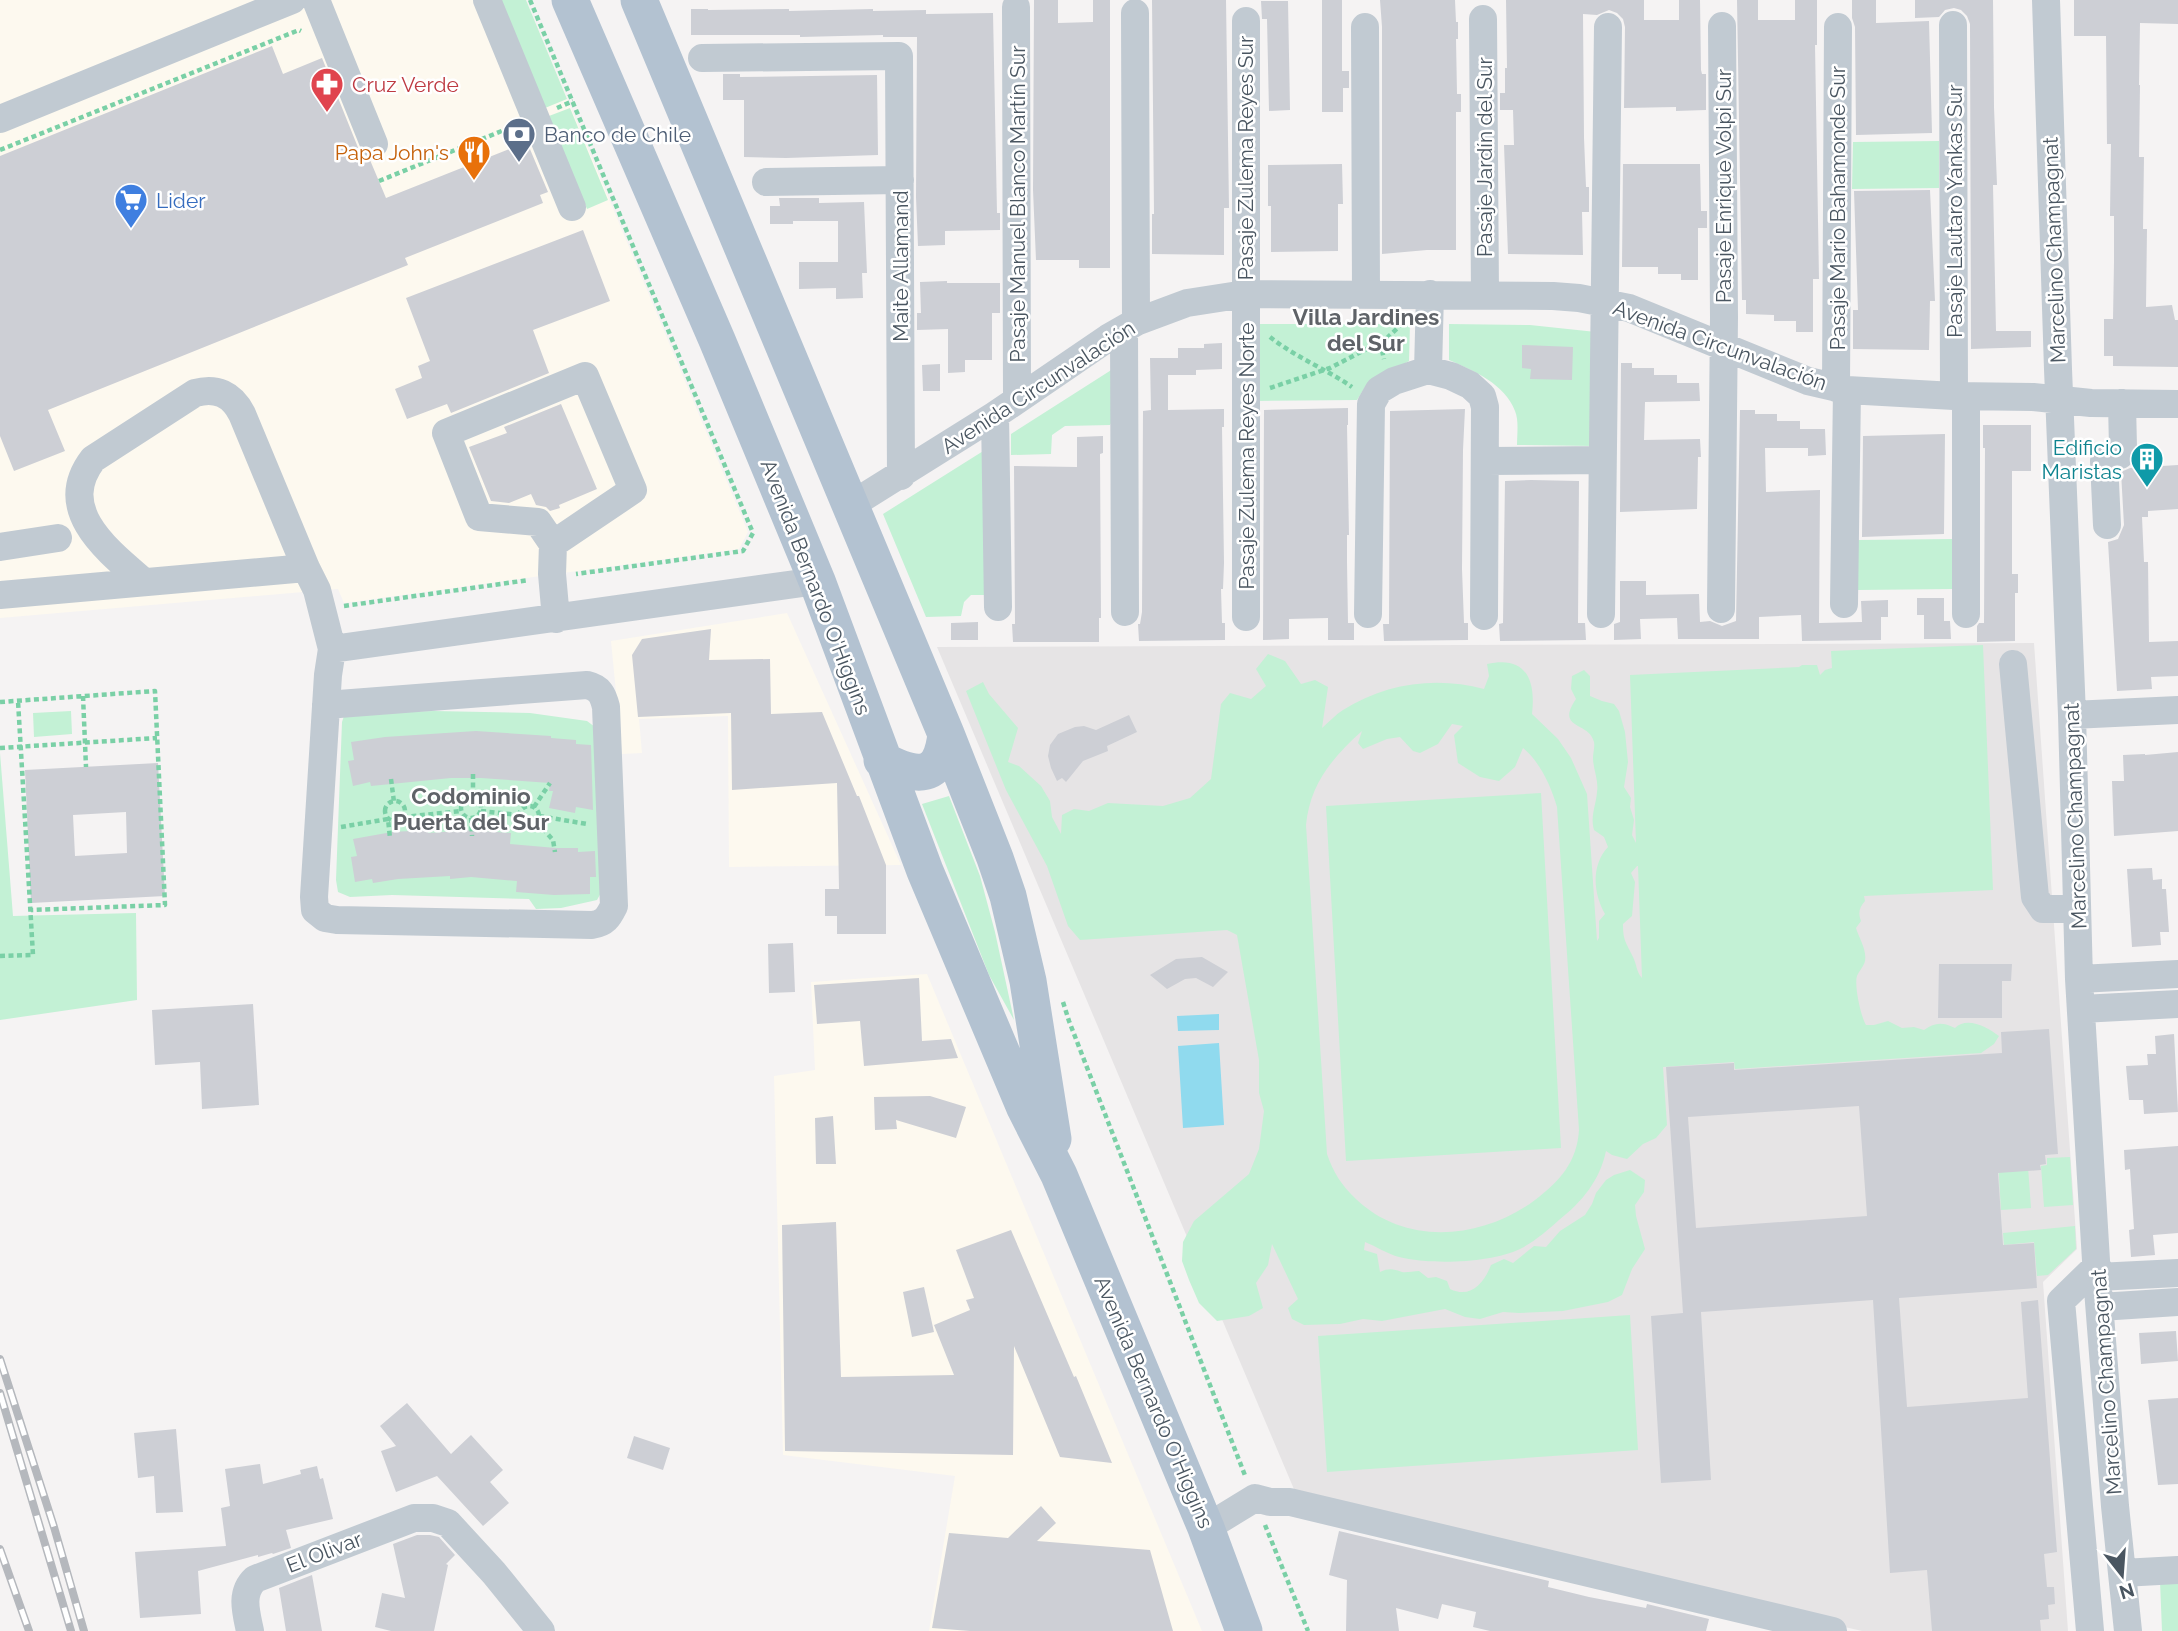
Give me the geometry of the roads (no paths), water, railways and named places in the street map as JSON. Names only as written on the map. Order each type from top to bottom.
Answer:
[{"type":"main road","name":"Avenida Bernardo O'Higgins","points":[[570,0],[717,340],[817,581],[925,872],[1025,1108],[1059,1175],[1206,1528],[1244,1631]]},
{"type":"main road","name":"Avenida Bernardo O'Higgins","points":[[639,0],[851,505],[995,858],[1019,938],[1028,981],[1059,1175]]},
{"type":"main road","points":[[882,760],[902,770],[925,772],[935,766],[939,759],[946,734]]},
{"type":"street","points":[[0,120],[292,0]]},
{"type":"street","points":[[316,0],[374,144]]},
{"type":"street","points":[[487,0],[572,207]]},
{"type":"street","name":"Marcelino Champagnat","points":[[2046,0],[2079,979],[2115,1506],[2129,1631]]},
{"type":"street","name":"Pasaje Manuel Blanco Martín Sur","points":[[998,607],[1016,7]]},
{"type":"street","points":[[1125,612],[1135,13]]},
{"type":"street","name":"Pasaje Jardín del Sur","points":[[1483,19],[1485,295]]},
{"type":"street","name":"Pasaje Zulema Reyes Sur","points":[[1245,21],[1245,294]]},
{"type":"street","name":"Pasaje Lautaro Yankas Sur","points":[[1953,25],[1966,614]]},
{"type":"street","name":"Pasaje Enrique Volpi Sur","points":[[1721,610],[1722,26]]},
{"type":"street","points":[[1365,27],[1366,294]]},
{"type":"street","points":[[1601,614],[1608,27]]},
{"type":"street","name":"Pasaje Mario Bahamonde Sur","points":[[1838,27],[1844,604]]},
{"type":"street","name":"Maite Allamand","points":[[702,58],[899,56],[901,475]]},
{"type":"street","points":[[766,182],[900,180]]},
{"type":"street","name":"Avenida Circunvalación","points":[[851,505],[1130,326],[1187,303],[1245,294],[1553,296],[1604,302],[1629,309],[1808,381],[1842,389],[1960,397],[2033,397],[2178,404]]},
{"type":"street","name":"Pasaje Zulema Reyes Norte","points":[[1245,294],[1246,617]]},
{"type":"street","points":[[1428,370],[1430,294]]},
{"type":"street","points":[[1368,614],[1371,404],[1380,390],[1387,385],[1428,370],[1470,385],[1482,396],[1485,407],[1484,616]]},
{"type":"street","points":[[553,544],[633,490],[585,376],[446,433],[479,517],[538,522],[553,544],[552,574],[556,619]]},
{"type":"street","points":[[144,582],[111,554],[91,530],[81,512],[79,498],[83,475],[93,459],[195,393],[223,393],[238,405],[317,590],[332,649],[326,705],[315,910],[325,918],[337,920],[592,925],[603,923],[608,917],[614,906],[606,707],[603,695],[596,687],[587,685],[326,705]]},
{"type":"street","points":[[2107,525],[2105,458],[2120,455],[2123,448],[2122,403]]},
{"type":"street","points":[[1485,461],[1602,460]]},
{"type":"street","points":[[2064,492],[2105,490]]},
{"type":"street","points":[[0,547],[58,538]]},
{"type":"street","points":[[0,595],[306,568]]},
{"type":"street","points":[[332,649],[817,581]]},
{"type":"street","points":[[2012,664],[2035,897],[2043,909],[2077,909]]},
{"type":"street","points":[[2072,715],[2178,710]]},
{"type":"street","points":[[2079,979],[2178,974]]},
{"type":"street","points":[[2081,1010],[2178,1004]]},
{"type":"street","points":[[2090,1631],[2061,1301],[2097,1271],[2178,1273]]},
{"type":"street","points":[[2100,1307],[2178,1302]]},
{"type":"street","points":[[1206,1528],[1255,1498],[1270,1502],[1290,1502],[1833,1631]]},
{"type":"street","points":[[2080,1510],[2115,1506]]},
{"type":"street","name":"El Olivar","points":[[250,1631],[245,1597],[248,1586],[255,1579],[414,1518],[433,1518],[448,1523],[494,1573],[541,1631]]},
{"type":"street","points":[[2122,1573],[2178,1570]]},
{"type":"water","points":[[1219,1014],[1219,1030],[1178,1031],[1177,1016]]},
{"type":"water","points":[[1219,1043],[1224,1125],[1183,1128],[1178,1046]]},
{"type":"railway","points":[[0,1359],[84,1631]]},
{"type":"railway","points":[[0,1393],[71,1631]]},
{"type":"railway","points":[[0,1549],[29,1631]]},
{"type":"place","name":"Cruz Verde","points":[[327,114]]},
{"type":"place","name":"Banco de Chile","points":[[519,164]]},
{"type":"place","name":"Papa John's","points":[[474,182]]},
{"type":"place","name":"Lider","points":[[131,230]]},
{"type":"place","name":"Edificio Maristas","points":[[2147,489]]},
{"type":"district","name":"Villa Jardines del Sur","points":[[1366,329]]},
{"type":"district","name":"Codominio Puerta del Sur","points":[[471,808]]}]
